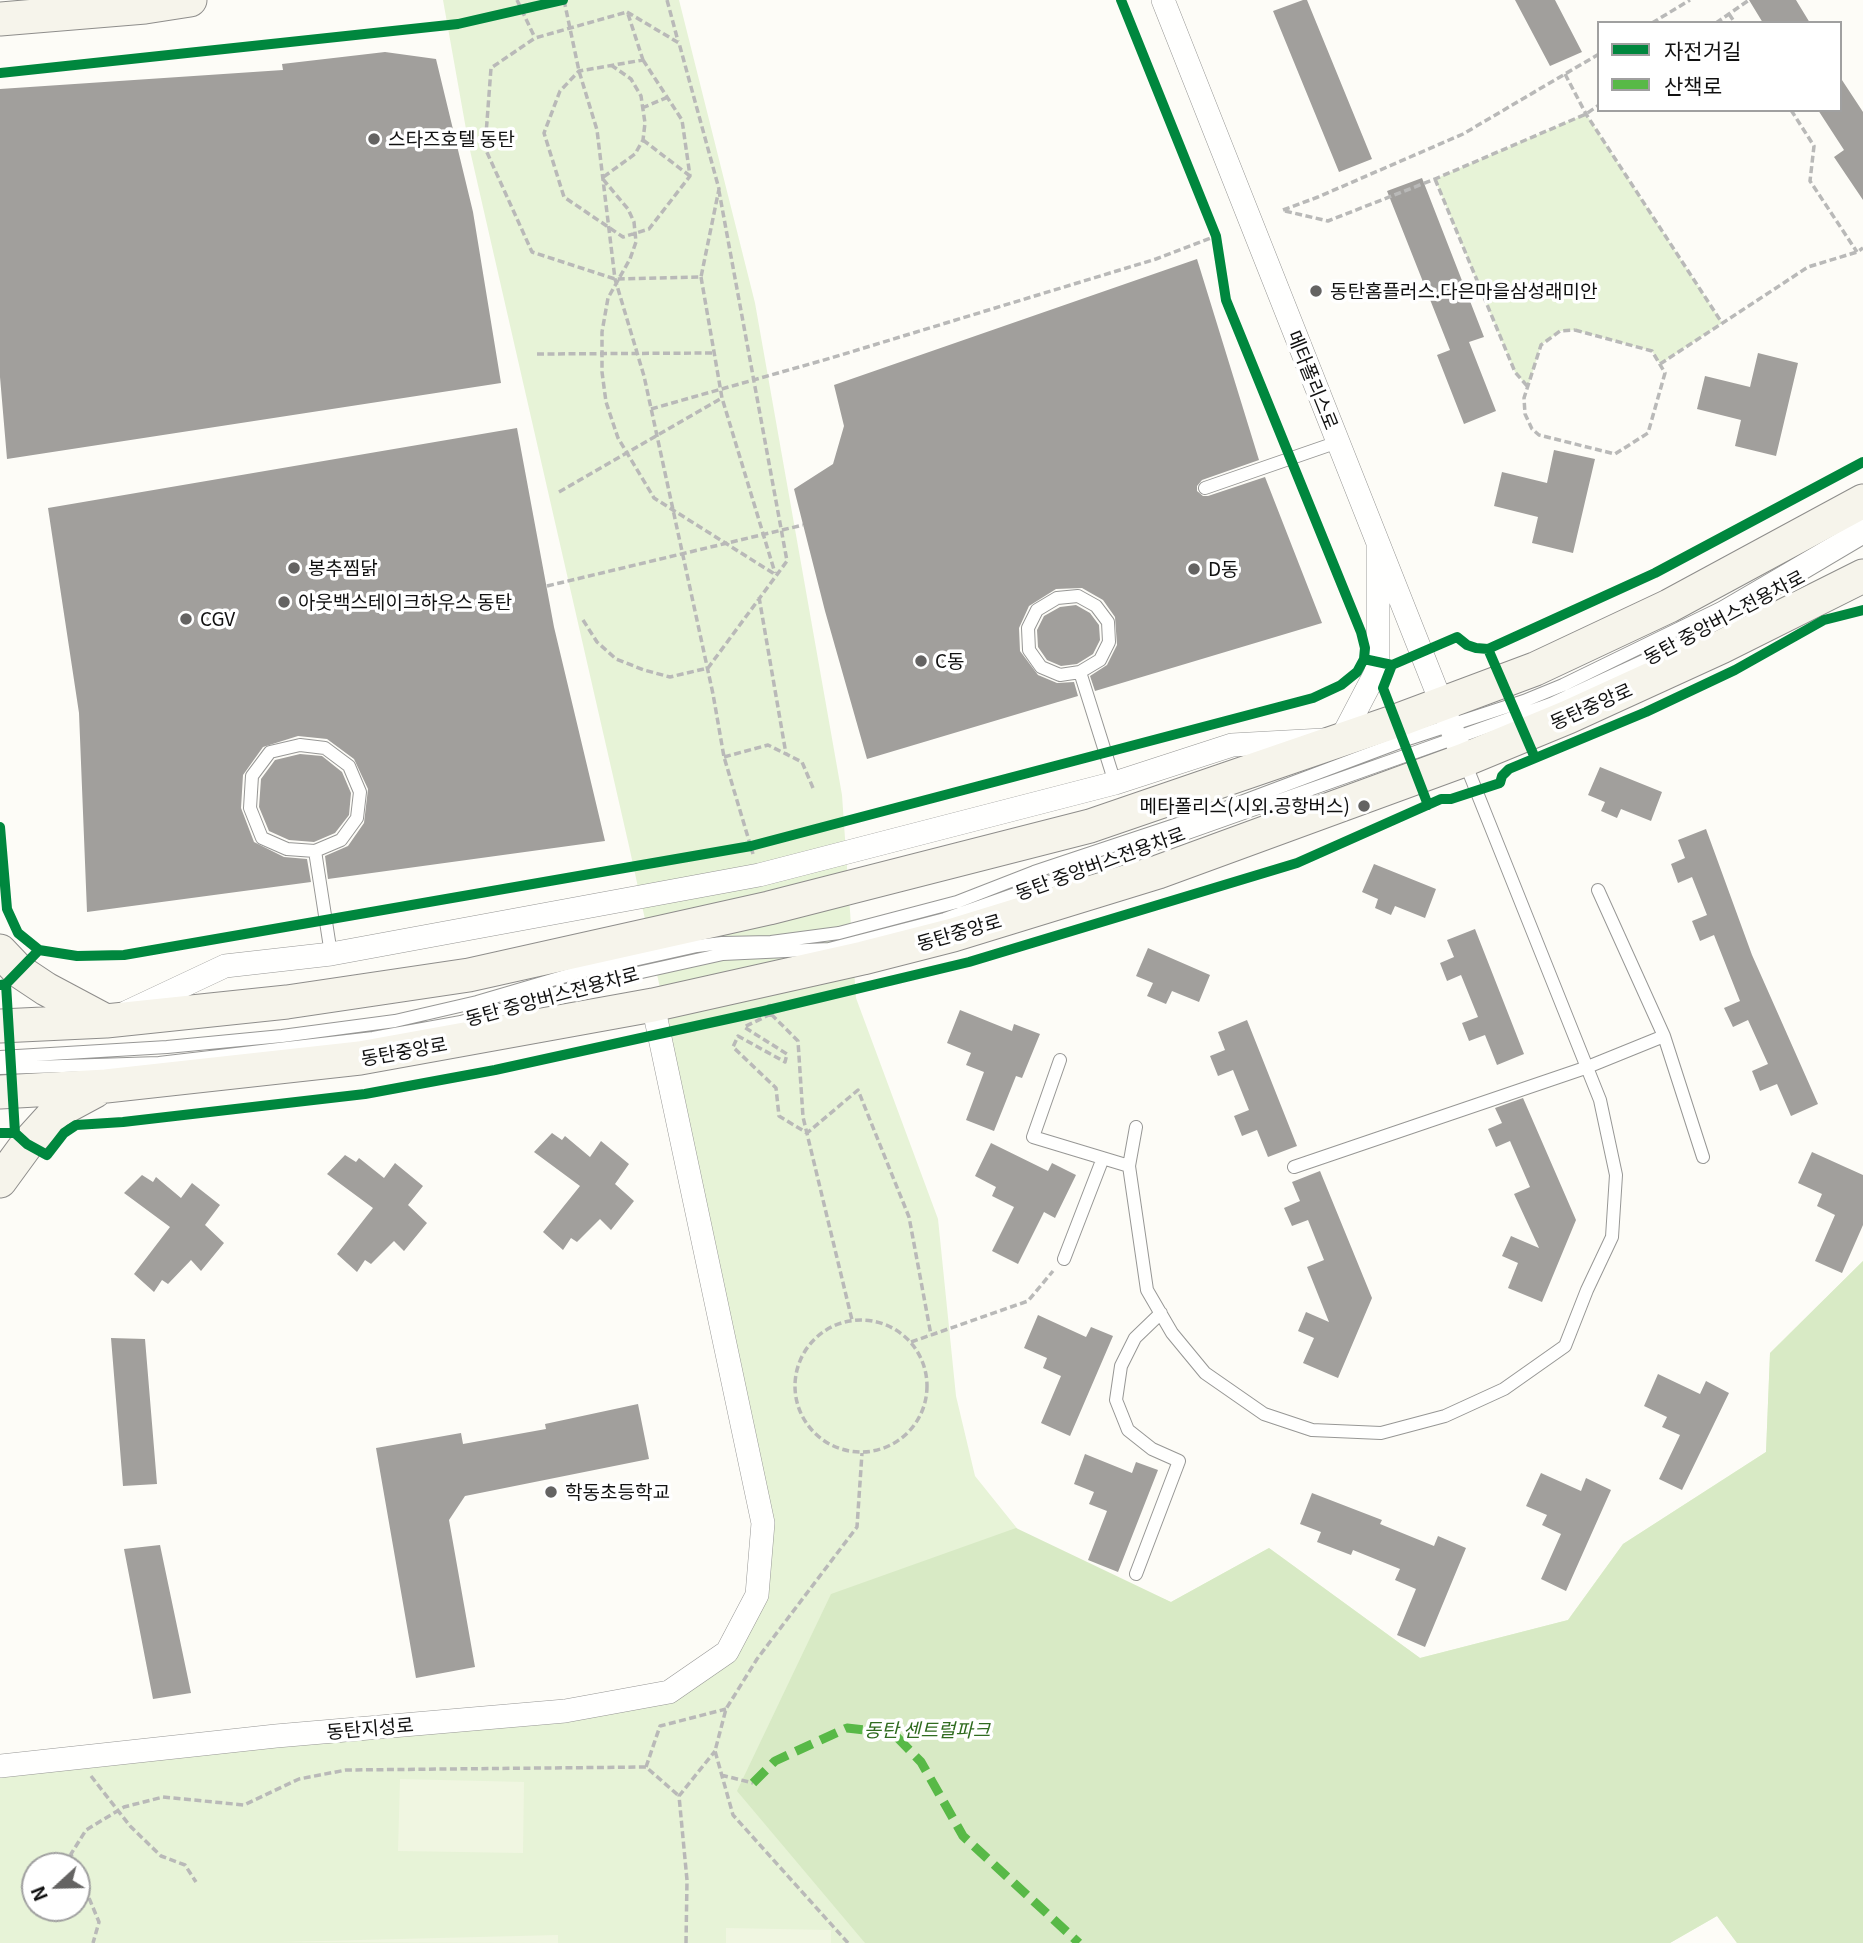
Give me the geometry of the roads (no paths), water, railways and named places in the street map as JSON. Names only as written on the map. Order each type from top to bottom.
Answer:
[{"type":"street","points":[[0,19],[190,0]]},
{"type":"street","name":"메타폴리스로","points":[[1163,0],[1453,732]]},
{"type":"street","name":"동탄중앙로","points":[[0,1092],[106,1086],[360,1059],[653,1005],[770,1001],[953,935],[1146,876],[1453,732],[1535,669],[1669,606],[1863,501]]},
{"type":"street","points":[[1341,739],[1375,674],[1378,662],[1378,545]]},
{"type":"street","name":"동탄중앙로","points":[[106,1021],[225,966],[331,954],[759,875],[1115,783],[1233,746],[1453,732],[1592,706],[1721,647],[1863,576]]},
{"type":"street","name":"동탄중앙로","points":[[0,1026],[106,1021],[287,1002],[469,975],[769,908],[1090,826],[1341,739]]},
{"type":"street","points":[[0,951],[19,971],[37,983],[106,1021]]},
{"type":"street","name":"동탄지성로","points":[[0,1766],[276,1736],[565,1711],[669,1692],[727,1652],[757,1595],[763,1523],[653,1005]]},
{"type":"street","points":[[0,1181],[27,1144],[56,1112],[106,1086]]},
{"type":"lane","points":[[1205,488],[1338,442]]},
{"type":"lane","name":"동탄 중앙버스전용차로","points":[[0,1068],[159,1063],[361,1039],[461,1022],[583,985],[723,954],[829,949],[968,912],[1419,749],[1666,636],[1721,608],[1863,525]]},
{"type":"lane","name":"동탄 중앙버스전용차로","points":[[0,1057],[167,1047],[282,1036],[395,1021],[477,1002],[576,973],[697,946],[771,942],[839,933],[957,902],[1034,872],[1453,732],[1551,704],[1665,651],[1756,603],[1863,538]]},
{"type":"lane","points":[[1056,593],[1078,596],[1096,606],[1108,622],[1109,642],[1100,660],[1080,672],[1060,675],[1041,667],[1029,650],[1028,628],[1037,610],[1056,593]]},
{"type":"lane","points":[[1080,672],[1115,783]]},
{"type":"lane","points":[[1136,1127],[1129,1166],[1147,1290],[1172,1333],[1205,1373],[1264,1414],[1312,1430],[1381,1433],[1445,1416],[1504,1389],[1565,1346],[1612,1237],[1616,1175],[1600,1100],[1453,732]]},
{"type":"lane","points":[[299,738],[325,748],[349,766],[360,792],[357,818],[341,840],[315,852],[287,849],[262,838],[250,808],[252,776],[270,752],[299,738]]},
{"type":"lane","points":[[315,852],[331,954]]},
{"type":"lane","points":[[1598,890],[1664,1036],[1703,1157]]},
{"type":"lane","points":[[1294,1167],[1586,1068],[1664,1036]]},
{"type":"lane","points":[[1060,1060],[1033,1137],[1129,1166]]},
{"type":"lane","points":[[1064,1259],[1102,1158]]},
{"type":"lane","points":[[1136,1574],[1179,1461],[1152,1449],[1128,1430],[1116,1400],[1121,1366],[1135,1339],[1161,1313]]},
{"type":"place","name":"스타즈호텔 동탄","points":[[374,139]]},
{"type":"place","name":"동탄홈플러스.다은마을삼성래미안","points":[[1316,291]]},
{"type":"place","name":"봉추찜닭","points":[[294,568]]},
{"type":"place","name":"D동","points":[[1194,569]]},
{"type":"place","name":"아웃백스테이크하우스 동탄","points":[[284,602]]},
{"type":"place","name":"CGV","points":[[186,619]]},
{"type":"place","name":"C동","points":[[921,661]]},
{"type":"place","name":"메타폴리스(시외.공항버스)","points":[[1364,806]]},
{"type":"place","name":"학동초등학교","points":[[551,1492]]},
{"type":"park label","name":"동탄 센트럴파크","points":[[927,1730]]}]
